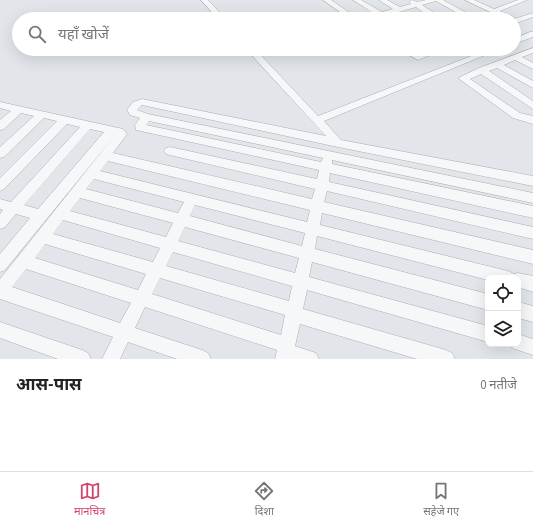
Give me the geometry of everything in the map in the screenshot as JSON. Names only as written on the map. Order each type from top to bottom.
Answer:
[{"type":"street","points":[[204,0],[215,12]]},
{"type":"street","points":[[326,0],[344,12]]},
{"type":"street","points":[[356,0],[376,12]]},
{"type":"street","points":[[382,0],[399,10]]},
{"type":"street","points":[[407,0],[428,12]]},
{"type":"street","points":[[392,12],[433,0]]},
{"type":"street","points":[[438,0],[461,12]]},
{"type":"street","points":[[472,1],[494,11],[524,0]]},
{"type":"street","points":[[521,19],[533,15]]},
{"type":"street","points":[[521,39],[533,34]]},
{"type":"street","points":[[521,55],[533,50]]},
{"type":"street","points":[[257,56],[338,143]]},
{"type":"street","points":[[317,120],[478,56]]},
{"type":"street","points":[[533,66],[515,57],[464,77],[463,79],[517,116],[533,120]]},
{"type":"street","points":[[497,64],[533,84]]},
{"type":"street","points":[[482,70],[533,106]]},
{"type":"street","points":[[533,181],[338,143],[142,102],[138,102],[132,108],[132,113],[147,117],[533,212]]},
{"type":"street","points":[[0,105],[112,130],[119,132],[121,136],[0,291],[202,359]]},
{"type":"street","points":[[0,126],[19,110]]},
{"type":"street","points":[[0,154],[42,114]]},
{"type":"street","points":[[147,117],[140,127],[180,137],[533,198]]},
{"type":"street","points":[[0,186],[65,120]]},
{"type":"street","points":[[0,223],[88,125]]},
{"type":"street","points":[[0,265],[112,130]]},
{"type":"street","points":[[158,169],[180,137]]},
{"type":"street","points":[[170,151],[533,233]]},
{"type":"street","points":[[106,156],[533,257]]},
{"type":"street","points":[[285,352],[327,162]]},
{"type":"street","points":[[92,174],[496,275]]},
{"type":"street","points":[[78,192],[485,301]]},
{"type":"street","points":[[111,359],[192,199]]},
{"type":"street","points":[[0,204],[41,216]]},
{"type":"street","points":[[61,214],[485,333]]},
{"type":"street","points":[[42,237],[156,270],[446,359]]},
{"type":"street","points":[[23,261],[142,299],[285,352],[310,359]]},
{"type":"street","points":[[521,281],[533,284]]},
{"type":"street","points":[[521,311],[533,314]]},
{"type":"street","points":[[0,330],[82,359]]},
{"type":"street","points":[[521,343],[533,347]]}]
